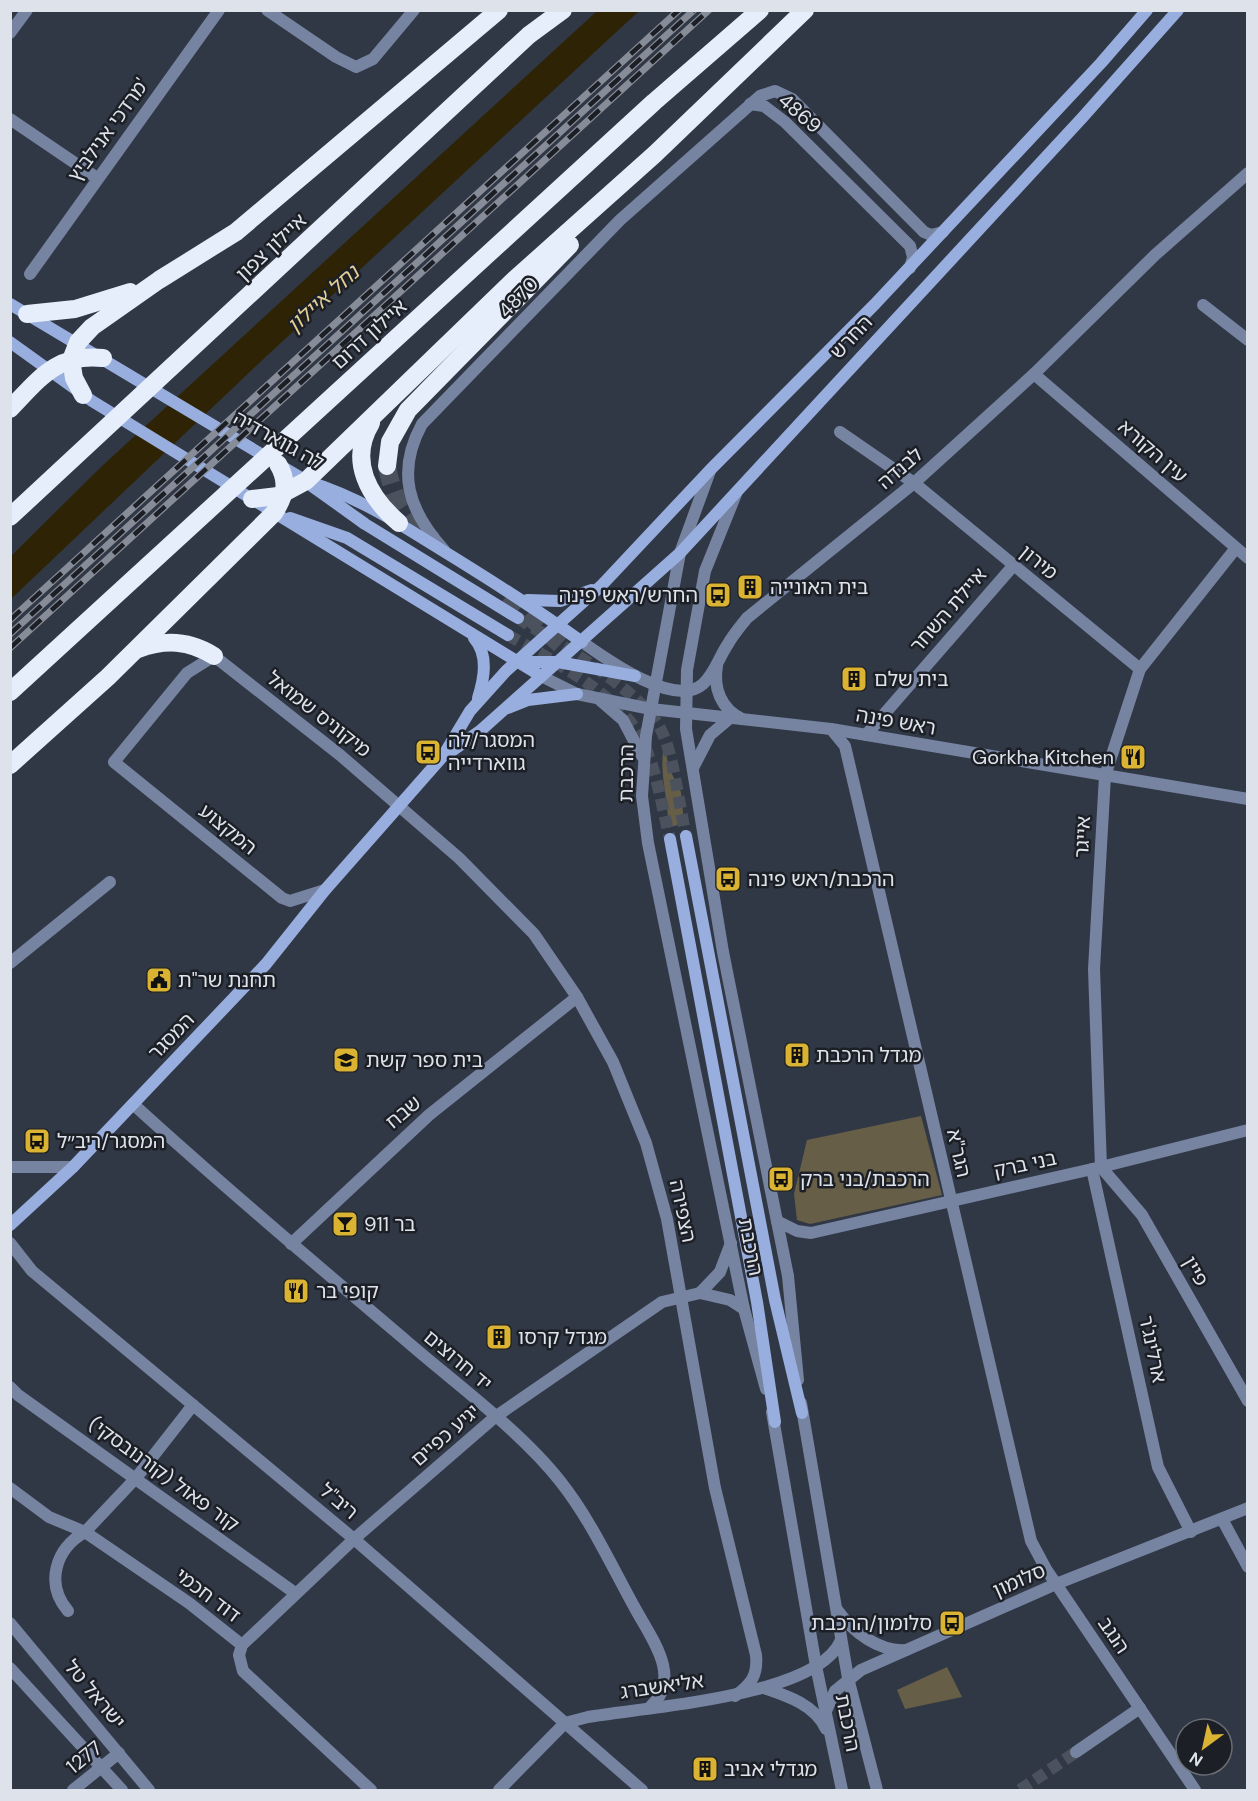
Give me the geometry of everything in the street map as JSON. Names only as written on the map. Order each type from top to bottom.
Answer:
[{"type":"highway","points":[[88,398],[74,378],[71,360],[78,342],[92,327],[159,280],[236,231],[499,10]]},
{"type":"highway","points":[[529,35],[552,10]]},
{"type":"highway","name":"איילון צפון","points":[[10,517],[529,35],[563,10]]},
{"type":"highway","points":[[252,500],[264,500],[285,494],[306,481],[514,280],[654,154],[805,10]]},
{"type":"highway","name":"איילון דרום","points":[[10,692],[654,102],[756,14]]},
{"type":"highway","points":[[387,466],[390,442],[408,410],[654,154]]},
{"type":"highway","points":[[27,314],[75,309],[118,297],[159,280]]},
{"type":"highway","points":[[10,409],[48,371],[71,360],[103,358]]},
{"type":"highway","points":[[381,410],[364,435],[360,466],[376,496],[399,523]]},
{"type":"highway","points":[[10,765],[136,650],[274,513],[285,494],[284,477],[278,464]]},
{"type":"highway","points":[[136,650],[162,643],[186,643],[214,656]]},
{"type":"main road","name":"החרש","points":[[516,662],[559,626],[601,586],[710,470],[910,268],[1101,63],[1147,10]]},
{"type":"main road","name":"החרש","points":[[541,676],[680,553],[1082,118],[1178,10]]},
{"type":"main road","name":"לה גווארדיה","points":[[10,304],[78,342],[306,481],[346,495],[399,523],[522,600],[559,626]]},
{"type":"main road","points":[[10,342],[88,398],[541,676]]},
{"type":"main road","points":[[306,481],[364,524],[518,618]]},
{"type":"main road","points":[[274,513],[323,528],[346,538],[508,635]]},
{"type":"main road","points":[[522,600],[560,601],[601,586]]},
{"type":"main road","points":[[559,626],[582,642]]},
{"type":"main road","points":[[469,633],[481,647],[484,662],[482,687],[470,711]]},
{"type":"main road","points":[[516,662],[558,662],[635,676]]},
{"type":"main road","name":"המסגר","points":[[10,1225],[73,1167],[266,964],[325,890],[443,756],[470,711],[516,662]]},
{"type":"main road","name":"המסגר","points":[[443,756],[480,732],[541,676]]},
{"type":"main road","points":[[499,713],[528,700],[577,694]]},
{"type":"main road","points":[[686,836],[775,1300],[802,1413]]},
{"type":"main road","points":[[670,839],[757,1302],[775,1422]]},
{"type":"street","points":[[10,33],[27,10]]},
{"type":"street","name":"מרדכי אנילביץ'","points":[[30,274],[96,178],[219,10]]},
{"type":"street","points":[[267,10],[336,57],[356,67],[373,59],[414,10]]},
{"type":"street","name":"4869","points":[[750,104],[767,92],[775,91],[792,99],[924,232],[931,235],[943,232]]},
{"type":"street","name":"4869","points":[[750,104],[764,106],[785,122],[910,246],[914,257],[910,268]]},
{"type":"street","name":"4870","points":[[445,552],[430,534],[416,508],[406,475],[406,462],[413,440],[422,424],[621,220],[750,104]]},
{"type":"street","points":[[10,119],[96,178]]},
{"type":"street","name":"לבנדה","points":[[685,691],[705,682],[747,618],[914,483],[1034,374],[1155,255],[1248,173]]},
{"type":"street","points":[[1203,305],[1248,340]]},
{"type":"street","name":"עין הקורא","points":[[1034,374],[1248,558]]},
{"type":"street","name":"מירון","points":[[840,432],[914,483],[1140,669]]},
{"type":"street","name":"הרכבת","points":[[710,470],[680,553],[642,758],[642,796],[648,843],[744,1309],[775,1422],[816,1666],[842,1791]]},
{"type":"street","name":"הרכבת","points":[[738,491],[705,571],[685,691],[686,715],[723,952],[788,1276],[802,1413],[841,1640],[848,1678],[877,1791]]},
{"type":"street","name":"אייגר","points":[[1097,1168],[1094,969],[1105,776],[1140,669],[1236,548]]},
{"type":"street","name":"איילת השחר","points":[[866,735],[1013,566]]},
{"type":"street","points":[[582,642],[635,676],[685,691]]},
{"type":"street","name":"המקצוע","points":[[214,656],[187,673],[114,762],[282,898],[298,899],[325,890]]},
{"type":"street","name":"מיקוניס שמואל","points":[[214,656],[400,804]]},
{"type":"street","points":[[718,662],[716,682],[721,701],[727,710],[745,720]]},
{"type":"street","name":"ראש פינה","points":[[541,676],[577,694],[651,709],[686,715],[831,729],[1248,799]]},
{"type":"street","points":[[598,699],[623,720],[642,758]]},
{"type":"street","points":[[693,769],[710,735],[729,719]]},
{"type":"street","name":"הגר\"א","points":[[831,729],[845,746],[1028,1530],[1038,1555],[1056,1584]]},
{"type":"street","name":"הצפירה","points":[[400,804],[497,894],[534,934],[577,997],[613,1062],[646,1143],[667,1219],[679,1298],[698,1381],[720,1511],[758,1667],[751,1683],[735,1696]]},
{"type":"street","points":[[10,963],[110,882]]},
{"type":"street","name":"שבח","points":[[291,1244],[429,1115],[577,997]]},
{"type":"street","name":"יד חרוצים","points":[[133,1104],[291,1244],[495,1417],[560,1480],[587,1523],[658,1651],[666,1678],[665,1687],[661,1696],[651,1706]]},
{"type":"street","name":"בני ברק","points":[[777,1221],[797,1231],[811,1233],[1248,1131]]},
{"type":"street","points":[[10,1167],[73,1167]]},
{"type":"street","name":"פיין","points":[[1097,1168],[1142,1215],[1248,1401]]},
{"type":"street","name":"ארלינג'ר","points":[[1097,1168],[1158,1467],[1191,1532]]},
{"type":"street","name":"ריב\"ל","points":[[10,1243],[32,1270],[354,1539],[642,1791]]},
{"type":"street","points":[[700,1293],[720,1272],[731,1243]]},
{"type":"street","name":"יגיע כפיים","points":[[242,1645],[354,1539],[495,1417],[662,1302],[700,1293],[730,1300],[744,1309]]},
{"type":"street","name":"קור פאול (קורנובסקי)","points":[[10,1386],[18,1395],[295,1593]]},
{"type":"street","points":[[68,1611],[60,1601],[54,1569],[58,1559],[75,1538],[85,1532],[136,1478],[193,1405]]},
{"type":"street","name":"דוד חכמי","points":[[10,1488],[49,1517],[85,1532],[189,1603],[242,1645],[239,1655],[243,1671],[370,1791]]},
{"type":"street","name":"סלומון","points":[[825,1712],[835,1691],[848,1678],[1056,1584],[1248,1508]]},
{"type":"street","points":[[1222,1520],[1248,1567]]},
{"type":"street","name":"הנגב","points":[[1056,1584],[1196,1791]]},
{"type":"street","points":[[836,1607],[849,1624],[877,1644],[899,1650],[910,1650]]},
{"type":"street","name":"ישראל טל","points":[[10,1623],[149,1791]]},
{"type":"street","name":"אליאשברג","points":[[565,1723],[651,1706],[735,1696],[764,1688],[816,1666],[831,1656],[841,1640]]},
{"type":"street","points":[[10,1668],[122,1791]]},
{"type":"street","points":[[764,1688],[787,1696],[813,1711],[830,1737]]},
{"type":"street","points":[[1076,1752],[1140,1708]]},
{"type":"street","points":[[499,1791],[565,1723]]},
{"type":"street","name":"1277","points":[[73,1791],[119,1753]]},
{"type":"shaded area","points":[[663,752],[666,753],[669,768],[681,792],[684,823],[668,828],[663,771]]},
{"type":"shaded area","points":[[921,1116],[942,1195],[810,1224],[797,1220],[794,1194],[807,1140]]},
{"type":"shaded area","points":[[947,1667],[962,1697],[905,1709],[897,1690]]},
{"type":"water","name":"נחל איילון","points":[[597,11],[639,11],[256,366],[11,599],[11,556],[102,466]]},
{"type":"tunnel","points":[[387,466],[393,489],[402,508],[408,517],[434,541]]},
{"type":"tunnel","points":[[507,596],[565,649]]},
{"type":"tunnel","points":[[518,618],[596,668],[649,713],[660,728],[669,751],[686,836]]},
{"type":"tunnel","points":[[508,635],[583,680],[619,709],[633,725],[652,765],[670,839]]},
{"type":"tunnel","points":[[1020,1790],[1076,1752]]},
{"type":"railway","points":[[10,620],[679,10]]},
{"type":"railway","points":[[10,634],[694,10]]},
{"type":"railway","points":[[10,648],[709,10]]},
{"type":"place","name":"בית האונייה","points":[[750,587]]},
{"type":"place","name":"החרש/ראש פינה","points":[[718,595]]},
{"type":"place","name":"בית שלם","points":[[854,679]]},
{"type":"place","name":"המסגר/לה גווארדייה","points":[[428,752]]},
{"type":"place","name":"Gorkha Kitchen","points":[[1133,757]]},
{"type":"place","name":"הרכבת/ראש פינה","points":[[728,879]]},
{"type":"place","name":"תחנת שר\"ת","points":[[159,980]]},
{"type":"place","name":"מגדל הרכבת","points":[[797,1055]]},
{"type":"place","name":"בית ספר קשת","points":[[346,1060]]},
{"type":"place","name":"המסגר/ריב״ל","points":[[37,1141]]},
{"type":"place","name":"הרכבת/בני ברק","points":[[781,1179]]},
{"type":"place","name":"בר 911","points":[[345,1224]]},
{"type":"place","name":"קופי בר","points":[[296,1291]]},
{"type":"place","name":"מגדל קרסו","points":[[499,1337]]},
{"type":"place","name":"סלומון/הרכבת","points":[[952,1623]]},
{"type":"place","name":"מגדלי אביב","points":[[705,1769]]}]
